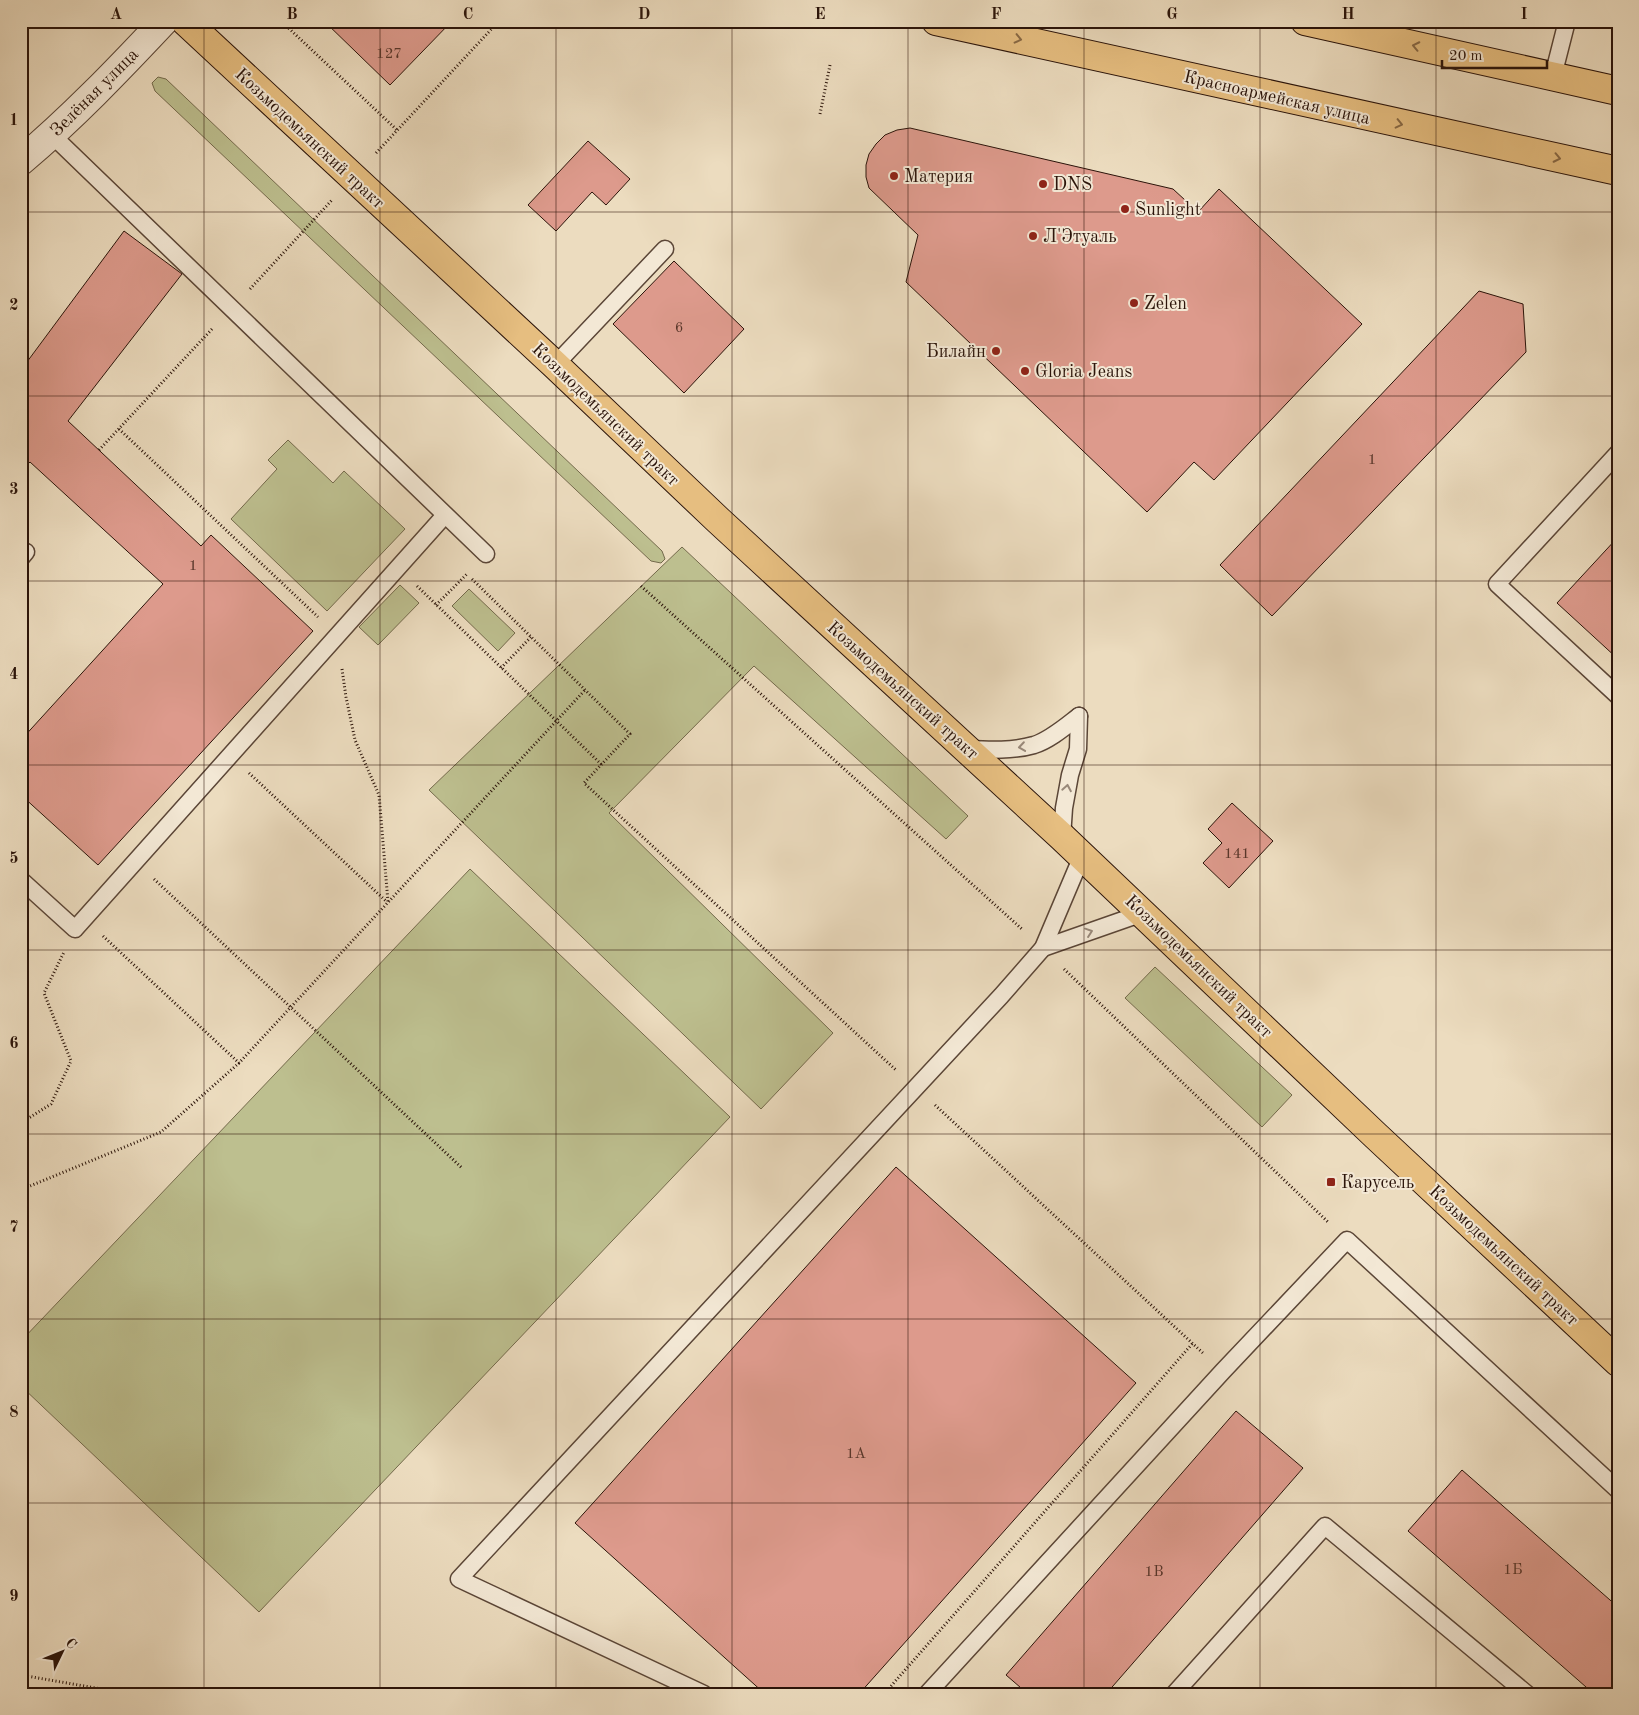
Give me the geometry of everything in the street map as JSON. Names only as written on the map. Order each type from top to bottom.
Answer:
[{"type":"main road","name":"Козьмодемьянский тракт","points":[[185,21],[555,365],[725,527],[1144,913],[1375,1135],[1618,1362]]},
{"type":"main road","name":"Красноармейская улица","points":[[936,21],[1618,171]]},
{"type":"main road","points":[[1305,21],[1618,91]]},
{"type":"street","name":"Зелёная улица","points":[[21,161],[52,135],[113,76],[164,21]]},
{"type":"lane","points":[[1553,76],[1567,21]]},
{"type":"lane","points":[[52,135],[486,554]]},
{"type":"lane","points":[[555,365],[665,249]]},
{"type":"lane","points":[[1618,453],[1497,584],[1618,696]]},
{"type":"lane","points":[[21,880],[80,924],[446,515]]},
{"type":"lane","points":[[968,749],[1001,750],[1034,745],[1080,716],[1078,749],[1070,775],[1064,808],[1062,837]]},
{"type":"lane","points":[[704,1694],[460,1579],[1001,996],[1043,948],[1082,856]]},
{"type":"lane","points":[[1043,948],[1144,913]]},
{"type":"lane","points":[[927,1694],[1223,1371],[1347,1240],[1618,1490]]},
{"type":"lane","points":[[1174,1694],[1325,1526],[1527,1694]]},
{"type":"path","points":[[281,21],[397,130]]},
{"type":"path","points":[[99,450],[499,21]]},
{"type":"path","points":[[820,114],[830,66]]},
{"type":"path","points":[[119,429],[338,636],[346,696],[356,740],[379,795],[388,902]]},
{"type":"path","points":[[436,605],[486,554]]},
{"type":"path","points":[[398,568],[602,765]]},
{"type":"path","points":[[467,574],[630,734],[584,783]]},
{"type":"path","points":[[641,586],[1043,948],[1347,1240]]},
{"type":"path","points":[[501,668],[531,637]]},
{"type":"path","points":[[21,1191],[161,1132],[238,1063],[585,690]]},
{"type":"path","points":[[230,755],[388,902]]},
{"type":"path","points":[[135,862],[462,1168]]},
{"type":"path","points":[[21,1123],[51,1104],[71,1060],[44,993],[80,924],[238,1063]]},
{"type":"path","points":[[884,1694],[1192,1343]]},
{"type":"path","points":[[21,1675],[130,1694]]},
{"type":"green space","points":[[158,77],[166,79],[662,551],[665,559],[661,563],[651,561],[155,91],[152,83]]},
{"type":"green space","points":[[288,440],[333,483],[344,471],[405,529],[327,611],[231,519],[277,469],[268,460]]},
{"type":"green space","points":[[682,547],[968,816],[946,839],[754,666],[609,813],[833,1033],[761,1109],[429,790]]},
{"type":"green space","points":[[400,585],[419,603],[378,645],[359,627]]},
{"type":"green space","points":[[469,589],[515,633],[498,651],[452,606]]},
{"type":"green space","points":[[470,869],[730,1117],[259,1612],[21,1386],[21,1341]]},
{"type":"green space","points":[[1155,967],[1292,1095],[1262,1127],[1125,998]]},
{"type":"building","points":[[324,21],[452,21],[390,85]]},
{"type":"building","name":"Zelen","points":[[910,128],[1173,189],[1198,212],[1219,189],[1362,324],[1214,480],[1194,462],[1147,512],[906,282],[918,235],[869,188],[866,177],[866,165],[869,154],[885,135],[897,130]]},
{"type":"building","points":[[588,141],[630,179],[606,205],[592,192],[556,231],[528,205]]},
{"type":"building","points":[[124,231],[182,274],[68,421],[201,546],[211,535],[313,631],[98,865],[21,795],[21,740],[163,584],[30,462],[21,471],[21,370]]},
{"type":"building","points":[[674,261],[744,329],[684,393],[613,324]]},
{"type":"building","points":[[1479,291],[1523,304],[1526,352],[1272,616],[1220,565]]},
{"type":"building","points":[[1618,537],[1618,659],[1557,603]]},
{"type":"building","points":[[1232,803],[1273,841],[1229,888],[1203,863],[1222,843],[1208,829]]},
{"type":"building","points":[[896,1167],[1136,1383],[859,1694],[765,1694],[575,1523]]},
{"type":"building","points":[[1236,1411],[1303,1468],[1106,1694],[1028,1694],[1006,1675]]},
{"type":"building","points":[[1462,1470],[1618,1607],[1618,1694],[1594,1694],[1408,1531]]},
{"type":"place","name":"Материя","points":[[894,176]]},
{"type":"place","name":"DNS","points":[[1043,184]]},
{"type":"place","name":"Sunlight","points":[[1125,209]]},
{"type":"place","name":"Л'Этуаль","points":[[1033,236]]},
{"type":"place","name":"Zelen","points":[[1134,303]]},
{"type":"place","name":"Билайн","points":[[996,351]]},
{"type":"place","name":"Gloria Jeans","points":[[1025,371]]},
{"type":"place","name":"Карусель","points":[[1331,1182]]}]
